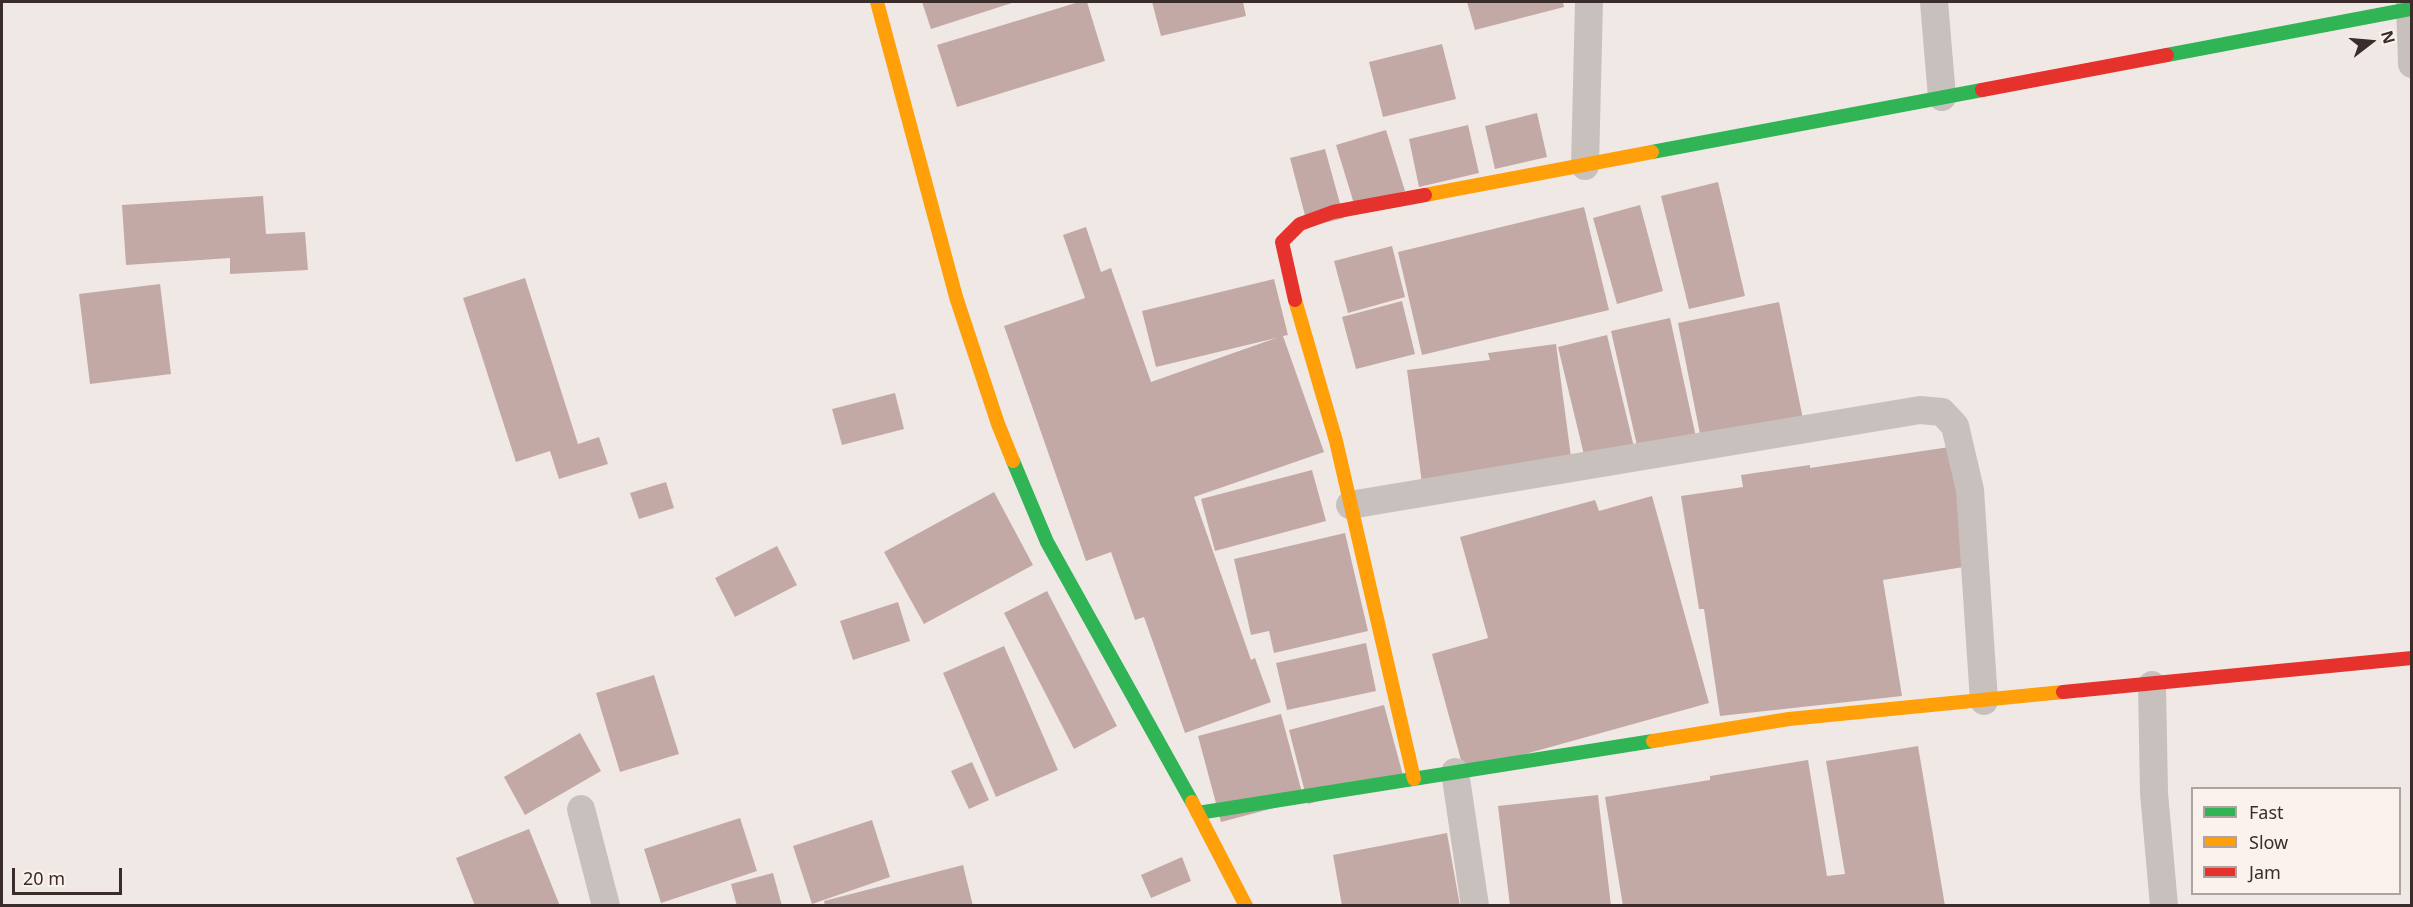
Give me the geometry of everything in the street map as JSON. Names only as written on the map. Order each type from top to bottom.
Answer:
[{"type":"street","points":[[877,2],[956,297],[998,424],[1047,542],[1198,813],[1246,906]]},
{"type":"street","points":[[1585,166],[1589,2]]},
{"type":"street","points":[[1934,2],[1942,97]]},
{"type":"street","points":[[1414,779],[1336,441],[1290,285],[1282,242],[1300,224],[1333,212],[1585,166],[2410,5],[2412,64]]},
{"type":"street","points":[[1350,505],[1920,410],[1942,412],[1954,426],[1970,490],[1984,700]]},
{"type":"street","points":[[1198,813],[1789,719],[2412,658]]},
{"type":"street","points":[[2152,685],[2154,793],[2164,906]]},
{"type":"street","points":[[1455,772],[1475,906]]},
{"type":"street","points":[[581,809],[606,906]]},
{"type":"building","points":[[922,2],[1015,2],[931,29]]},
{"type":"building","points":[[1079,2],[1087,2],[1105,61],[957,107],[937,45]]},
{"type":"building","points":[[1152,2],[1243,2],[1246,16],[1161,36]]},
{"type":"building","points":[[1467,2],[1563,2],[1564,7],[1475,30]]},
{"type":"building","points":[[1442,44],[1456,99],[1383,117],[1369,62]]},
{"type":"building","points":[[1537,113],[1547,157],[1495,169],[1485,126]]},
{"type":"building","points":[[1468,125],[1479,173],[1419,187],[1409,139]]},
{"type":"building","points":[[1386,130],[1405,191],[1355,207],[1336,145]]},
{"type":"building","points":[[1325,149],[1344,218],[1308,227],[1290,158]]},
{"type":"building","points":[[1718,182],[1745,296],[1689,309],[1661,196]]},
{"type":"building","points":[[263,196],[266,234],[305,232],[308,270],[230,274],[230,258],[126,265],[122,205]]},
{"type":"building","points":[[1640,205],[1663,291],[1617,304],[1593,218]]},
{"type":"building","points":[[1584,207],[1609,310],[1422,355],[1398,252]]},
{"type":"building","points":[[1086,227],[1101,272],[1111,268],[1151,382],[1276,338],[1156,367],[1142,311],[1274,279],[1288,335],[1283,336],[1324,452],[1194,497],[1251,660],[1255,658],[1271,702],[1185,733],[1144,617],[1135,620],[1111,552],[1086,561],[1004,326],[1085,298],[1063,235]]},
{"type":"building","points":[[1392,246],[1405,297],[1348,313],[1334,261]]},
{"type":"building","points":[[525,278],[578,444],[599,437],[608,464],[559,479],[550,451],[516,462],[463,298]]},
{"type":"building","points":[[160,284],[171,374],[90,384],[79,294]]},
{"type":"building","points":[[1402,301],[1415,354],[1356,369],[1342,317]]},
{"type":"building","points":[[1779,302],[1803,419],[1701,439],[1678,323]]},
{"type":"building","points":[[1670,318],[1696,437],[1638,450],[1611,331]]},
{"type":"building","points":[[1607,335],[1634,447],[1585,459],[1558,347]]},
{"type":"building","points":[[1556,344],[1571,457],[1423,491],[1407,370],[1490,360],[1488,353]]},
{"type":"building","points":[[895,393],[904,429],[842,445],[832,409]]},
{"type":"building","points":[[1956,446],[1976,565],[1883,580],[1902,696],[1720,716],[1704,609],[1699,609],[1681,496],[1743,487],[1741,475],[1810,465],[1810,468]]},
{"type":"building","points":[[1312,470],[1326,521],[1215,551],[1201,499]]},
{"type":"building","points":[[666,482],[674,508],[639,519],[630,493]]},
{"type":"building","points":[[994,492],[1033,565],[924,624],[884,552]]},
{"type":"building","points":[[1652,496],[1709,703],[1464,771],[1432,654],[1488,638],[1460,537],[1595,500],[1599,511]]},
{"type":"building","points":[[1345,533],[1368,631],[1274,653],[1269,631],[1251,635],[1234,559]]},
{"type":"building","points":[[777,546],[797,585],[735,617],[715,578]]},
{"type":"building","points":[[1047,591],[1117,726],[1074,749],[1004,613]]},
{"type":"building","points":[[898,602],[910,641],[853,660],[840,621]]},
{"type":"building","points":[[1366,643],[1376,691],[1287,710],[1276,663]]},
{"type":"building","points":[[1004,646],[1058,770],[996,797],[943,673]]},
{"type":"building","points":[[654,675],[679,754],[620,772],[596,693]]},
{"type":"building","points":[[1384,705],[1404,779],[1308,804],[1289,730]]},
{"type":"building","points":[[1281,714],[1304,800],[1221,822],[1198,736]]},
{"type":"building","points":[[580,733],[601,771],[525,815],[504,777]]},
{"type":"building","points":[[1918,746],[1945,906],[1623,906],[1605,797],[1710,780],[1710,776],[1808,760],[1827,876],[1845,874],[1826,761]]},
{"type":"building","points":[[972,762],[989,800],[969,809],[951,771]]},
{"type":"building","points":[[1598,795],[1611,906],[1510,906],[1498,806]]},
{"type":"building","points":[[740,818],[757,871],[661,903],[644,849]]},
{"type":"building","points":[[872,820],[890,877],[812,904],[793,846]]},
{"type":"building","points":[[529,829],[560,906],[475,906],[456,858]]},
{"type":"building","points":[[1447,833],[1460,906],[1342,906],[1333,855]]},
{"type":"building","points":[[1182,857],[1191,881],[1151,898],[1141,875]]},
{"type":"building","points":[[963,865],[973,906],[825,906],[824,901]]},
{"type":"building","points":[[773,873],[782,906],[737,906],[731,884]]},
{"type":"traffic: fast","points":[[2167,55],[2410,9]]},
{"type":"traffic: fast","points":[[1652,152],[1982,90]]},
{"type":"traffic: fast","points":[[1013,461],[1047,542],[1192,802]]},
{"type":"traffic: fast","points":[[1198,813],[1653,741]]},
{"type":"traffic: slow","points":[[877,2],[956,297],[998,424],[1013,461]]},
{"type":"traffic: slow","points":[[1425,195],[1652,152]]},
{"type":"traffic: slow","points":[[1295,300],[1336,441],[1414,779]]},
{"type":"traffic: slow","points":[[1653,741],[1789,719],[2063,692]]},
{"type":"traffic: slow","points":[[1192,802],[1246,906]]},
{"type":"traffic: jam","points":[[1982,90],[2167,55]]},
{"type":"traffic: jam","points":[[1295,300],[1282,242],[1300,224],[1333,212],[1425,195]]},
{"type":"traffic: jam","points":[[2063,692],[2412,658]]}]
